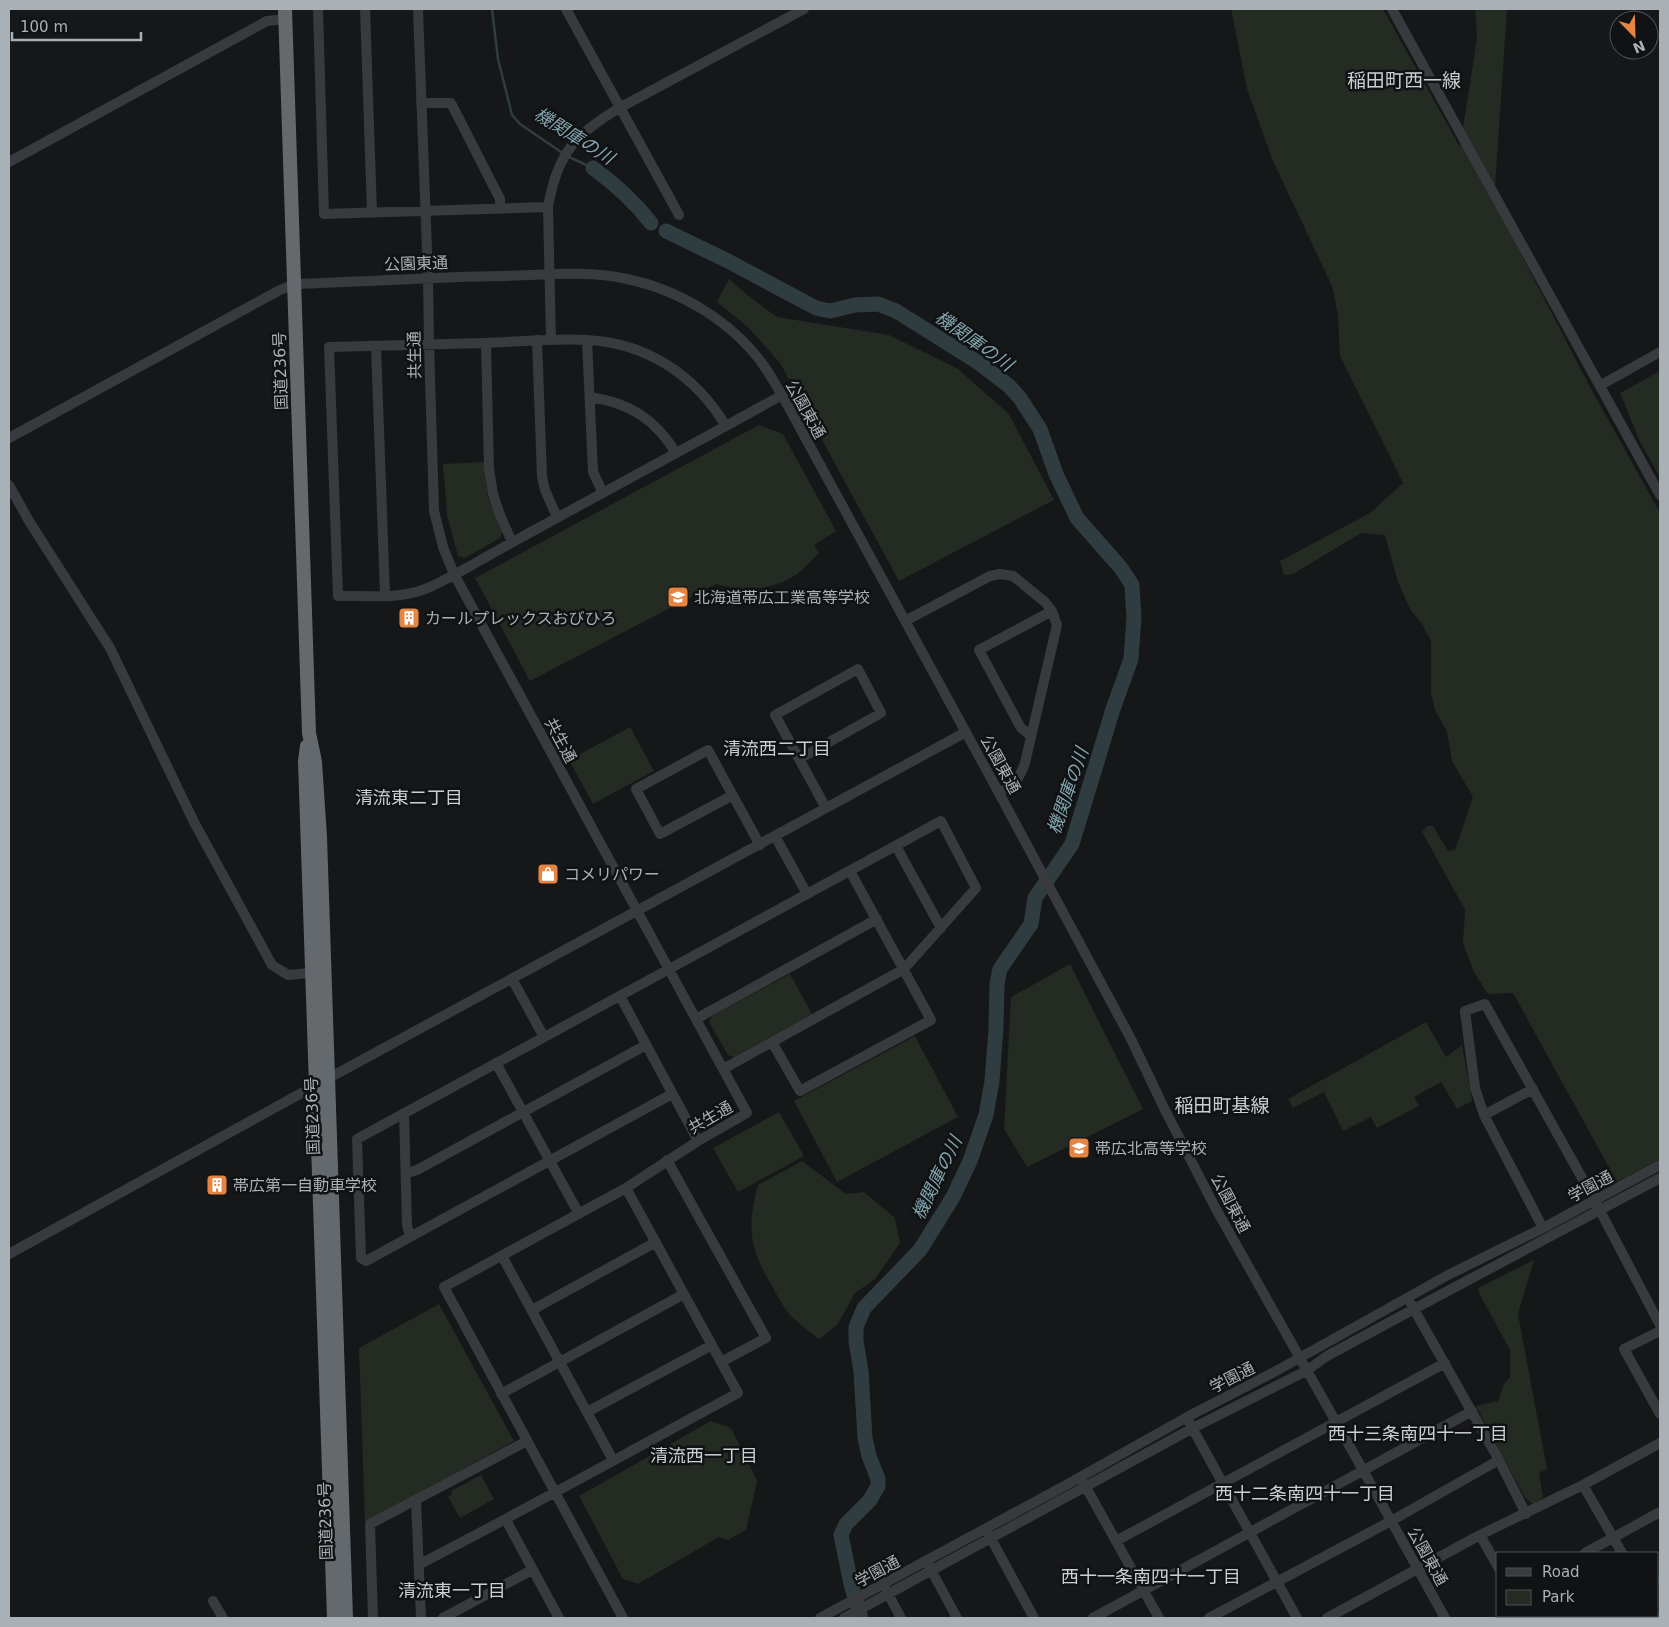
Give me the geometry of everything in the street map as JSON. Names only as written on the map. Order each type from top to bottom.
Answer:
[{"type":"highway","name":"国道236号","points":[[285,14],[309,733],[315,762],[318,818],[318,972],[334,1618]]},
{"type":"highway","name":"国道236号","points":[[322,1082],[330,1115],[346,1618]]},
{"type":"street","points":[[318,9],[324,214],[548,207]]},
{"type":"street","points":[[365,9],[372,212]]},
{"type":"street","name":"共生通","points":[[418,9],[434,511],[443,547],[454,574],[747,1113],[667,1160],[626,1188],[444,1287],[501,1394]]},
{"type":"street","points":[[566,9],[679,216]]},
{"type":"street","points":[[550,340],[548,207],[552,186],[558,170],[576,140],[595,122],[621,107],[804,9]]},
{"type":"street","points":[[1392,9],[1660,495]]},
{"type":"street","points":[[9,162],[267,21],[285,14]]},
{"type":"street","points":[[421,103],[451,103],[500,199],[500,208]]},
{"type":"street","name":"公園東通","points":[[294,284],[428,277],[550,275],[597,275],[627,279],[660,288],[685,299],[727,328],[741,340],[764,366],[782,395],[1051,889],[1131,1039],[1216,1209],[1445,1618]]},
{"type":"street","points":[[9,438],[294,284]]},
{"type":"street","points":[[537,340],[542,476],[545,490],[558,518]]},
{"type":"street","points":[[726,426],[714,406],[675,369],[638,350],[613,343],[587,340],[537,340],[329,347],[338,596],[407,594],[424,590],[558,518],[603,493],[726,426],[782,395]]},
{"type":"street","points":[[587,340],[593,472],[603,493]]},
{"type":"street","points":[[486,343],[489,468],[500,516],[512,542]]},
{"type":"street","points":[[376,346],[385,595]]},
{"type":"street","points":[[1601,385],[1660,352]]},
{"type":"street","points":[[590,397],[616,402],[631,408],[658,428],[676,453]]},
{"type":"street","points":[[9,485],[29,521],[110,648],[194,822],[272,965],[288,975],[318,972]]},
{"type":"street","points":[[906,621],[990,576],[1000,574],[1013,576],[1052,611],[1057,625],[1021,775],[1013,784],[999,793]]},
{"type":"street","points":[[1030,735],[1021,728],[979,650],[1052,611]]},
{"type":"street","points":[[799,759],[881,713],[858,669],[775,715],[799,759],[826,808]]},
{"type":"street","points":[[9,1254],[966,732]]},
{"type":"street","points":[[733,795],[660,834],[636,789],[708,750],[733,795],[760,844]]},
{"type":"street","points":[[672,1094],[366,1261],[361,1258],[357,1139],[941,821],[976,888],[941,928],[904,969],[723,1068]]},
{"type":"street","points":[[776,836],[807,894]]},
{"type":"street","points":[[896,846],[941,928]]},
{"type":"street","points":[[772,1042],[800,1091],[931,1020],[850,871]]},
{"type":"street","points":[[696,1019],[877,919]]},
{"type":"street","points":[[512,979],[544,1037]]},
{"type":"street","points":[[620,996],[698,1141]]},
{"type":"street","points":[[1543,1228],[1484,1115],[1475,1088],[1465,1011],[1485,1004],[1597,1206],[1660,1325]]},
{"type":"street","points":[[407,1173],[417,1170],[646,1045]]},
{"type":"street","points":[[496,1063],[579,1214]]},
{"type":"street","points":[[1484,1115],[1533,1089]]},
{"type":"street","points":[[404,1114],[410,1237]]},
{"type":"street","points":[[667,1160],[766,1338],[721,1362]]},
{"type":"street","name":"学園通","points":[[844,1618],[870,1604],[885,1590],[929,1566],[991,1538],[1193,1428],[1306,1371],[1327,1356],[1597,1206],[1660,1165]]},
{"type":"street","name":"学園通","points":[[929,1566],[986,1528],[1187,1417],[1299,1358],[1407,1297],[1543,1228],[1660,1178]]},
{"type":"street","points":[[420,1564],[506,1520],[738,1393],[626,1188]]},
{"type":"street","points":[[532,1310],[656,1242]]},
{"type":"street","points":[[502,1256],[613,1460]]},
{"type":"street","points":[[623,1618],[501,1394],[684,1294]]},
{"type":"street","points":[[1407,1297],[1499,1460],[1526,1514]]},
{"type":"street","points":[[1660,1331],[1624,1349],[1660,1414]]},
{"type":"street","points":[[588,1412],[712,1345]]},
{"type":"street","points":[[1116,1541],[1445,1363]]},
{"type":"street","points":[[1093,1618],[1472,1411]]},
{"type":"street","points":[[1187,1417],[1297,1618]]},
{"type":"street","points":[[373,1618],[370,1524],[527,1441]]},
{"type":"street","points":[[1327,1618],[1480,1535],[1584,1485],[1660,1443]]},
{"type":"street","points":[[1209,1618],[1391,1521],[1499,1460]]},
{"type":"street","points":[[1080,1477],[1159,1618]]},
{"type":"street","points":[[1584,1485],[1621,1552]]},
{"type":"street","points":[[416,1500],[421,1618]]},
{"type":"street","points":[[1587,1552],[1660,1512]]},
{"type":"street","points":[[506,1520],[559,1618]]},
{"type":"street","points":[[986,1528],[1034,1618]]},
{"type":"street","points":[[1480,1535],[1496,1563]]},
{"type":"street","points":[[929,1566],[957,1618]]},
{"type":"street","points":[[443,1618],[532,1570]]},
{"type":"street","points":[[885,1590],[901,1618]]},
{"type":"street","name":"学園通","points":[[820,1618],[869,1592],[885,1590]]},
{"type":"street","points":[[214,1601],[223,1618]]},
{"type":"green space","points":[[1231,9],[1383,9],[1460,147],[1477,38],[1475,9],[1507,9],[1494,202],[1589,385],[1660,513],[1660,1159],[1617,1182],[1513,993],[1488,994],[1475,974],[1463,944],[1465,910],[1422,832],[1427,826],[1433,826],[1448,851],[1455,850],[1473,797],[1452,761],[1447,732],[1435,710],[1431,693],[1431,641],[1422,624],[1410,609],[1398,582],[1385,535],[1361,533],[1293,574],[1284,575],[1280,561],[1370,513],[1403,483],[1340,356],[1338,315],[1332,286],[1273,161],[1247,89]]},
{"type":"green space","points":[[729,279],[777,317],[889,335],[958,369],[1009,414],[1054,500],[899,581],[780,363],[749,328],[717,302]]},
{"type":"green space","points":[[1660,371],[1660,477],[1641,444],[1620,393]]},
{"type":"green space","points":[[759,425],[783,434],[836,531],[814,545],[819,553],[796,575],[777,584],[747,589],[716,584],[530,681],[475,578]]},
{"type":"green space","points":[[484,462],[488,497],[502,532],[500,538],[465,558],[458,556],[447,515],[443,464]]},
{"type":"green space","points":[[630,727],[654,771],[593,804],[569,760]]},
{"type":"green space","points":[[1070,964],[1143,1109],[1027,1167],[1004,1129],[1011,997]]},
{"type":"green space","points":[[790,974],[812,1014],[734,1057],[728,1055],[709,1022],[712,1016]]},
{"type":"green space","points":[[1426,1022],[1446,1057],[1462,1045],[1472,1101],[1457,1109],[1441,1082],[1414,1097],[1419,1106],[1377,1128],[1371,1117],[1343,1131],[1324,1092],[1293,1108],[1288,1099]]},
{"type":"green space","points":[[915,1036],[958,1117],[837,1182],[794,1101]]},
{"type":"green space","points":[[779,1112],[804,1156],[738,1192],[713,1148]]},
{"type":"green space","points":[[802,1161],[846,1194],[864,1192],[895,1218],[900,1243],[875,1279],[855,1293],[838,1324],[819,1339],[795,1320],[784,1307],[759,1262],[752,1238],[752,1214],[758,1185]]},
{"type":"green space","points":[[1534,1260],[1518,1314],[1547,1469],[1539,1473],[1543,1498],[1533,1504],[1525,1498],[1476,1406],[1498,1401],[1504,1384],[1510,1377],[1510,1350],[1478,1288]]},
{"type":"green space","points":[[439,1304],[514,1441],[365,1522],[359,1348]]},
{"type":"green space","points":[[711,1421],[731,1428],[757,1481],[746,1530],[728,1540],[719,1537],[638,1584],[623,1579],[579,1496]]},
{"type":"green space","points":[[481,1475],[494,1499],[460,1518],[448,1497],[452,1494],[451,1491]]},
{"type":"waterway","name":"機関庫の川","points":[[492,9],[498,59],[512,115],[520,124],[564,154]]},
{"type":"waterway","name":"機関庫の川","points":[[569,157],[593,168]]},
{"type":"waterway","name":"機関庫の川","points":[[593,168],[624,193],[651,223]]},
{"type":"waterway","name":"機関庫の川","points":[[666,231],[728,261],[816,308],[830,311],[855,305],[878,304],[896,311],[979,363],[1009,386],[1020,398],[1040,429],[1056,474],[1077,518],[1121,568],[1132,585],[1134,617],[1131,659],[1113,709],[1072,844],[1035,898],[1031,924],[1000,969],[997,984],[992,1081],[986,1115],[970,1161],[953,1197],[920,1250],[864,1308],[856,1327],[865,1438],[869,1456],[878,1479],[878,1486],[870,1500],[846,1524],[841,1535],[851,1584],[861,1618]]},
{"type":"place","name":"北海道帯広工業高等学校","points":[[678,597]]},
{"type":"place","name":"カールプレックスおびひろ","points":[[409,618]]},
{"type":"place","name":"コメリパワー","points":[[548,874]]},
{"type":"place","name":"帯広北高等学校","points":[[1079,1148]]},
{"type":"place","name":"帯広第一自動車学校","points":[[217,1185]]},
{"type":"district","name":"稲田町西一線","points":[[1404,80]]},
{"type":"district","name":"清流西二丁目","points":[[777,749]]},
{"type":"district","name":"清流東二丁目","points":[[409,798]]},
{"type":"district","name":"稲田町基線","points":[[1222,1105]]},
{"type":"district","name":"西十三条南四十一丁目","points":[[1418,1434]]},
{"type":"district","name":"清流西一丁目","points":[[704,1456]]},
{"type":"district","name":"西十二条南四十一丁目","points":[[1305,1494]]},
{"type":"district","name":"西十一条南四十一丁目","points":[[1151,1577]]},
{"type":"district","name":"清流東一丁目","points":[[452,1591]]}]
